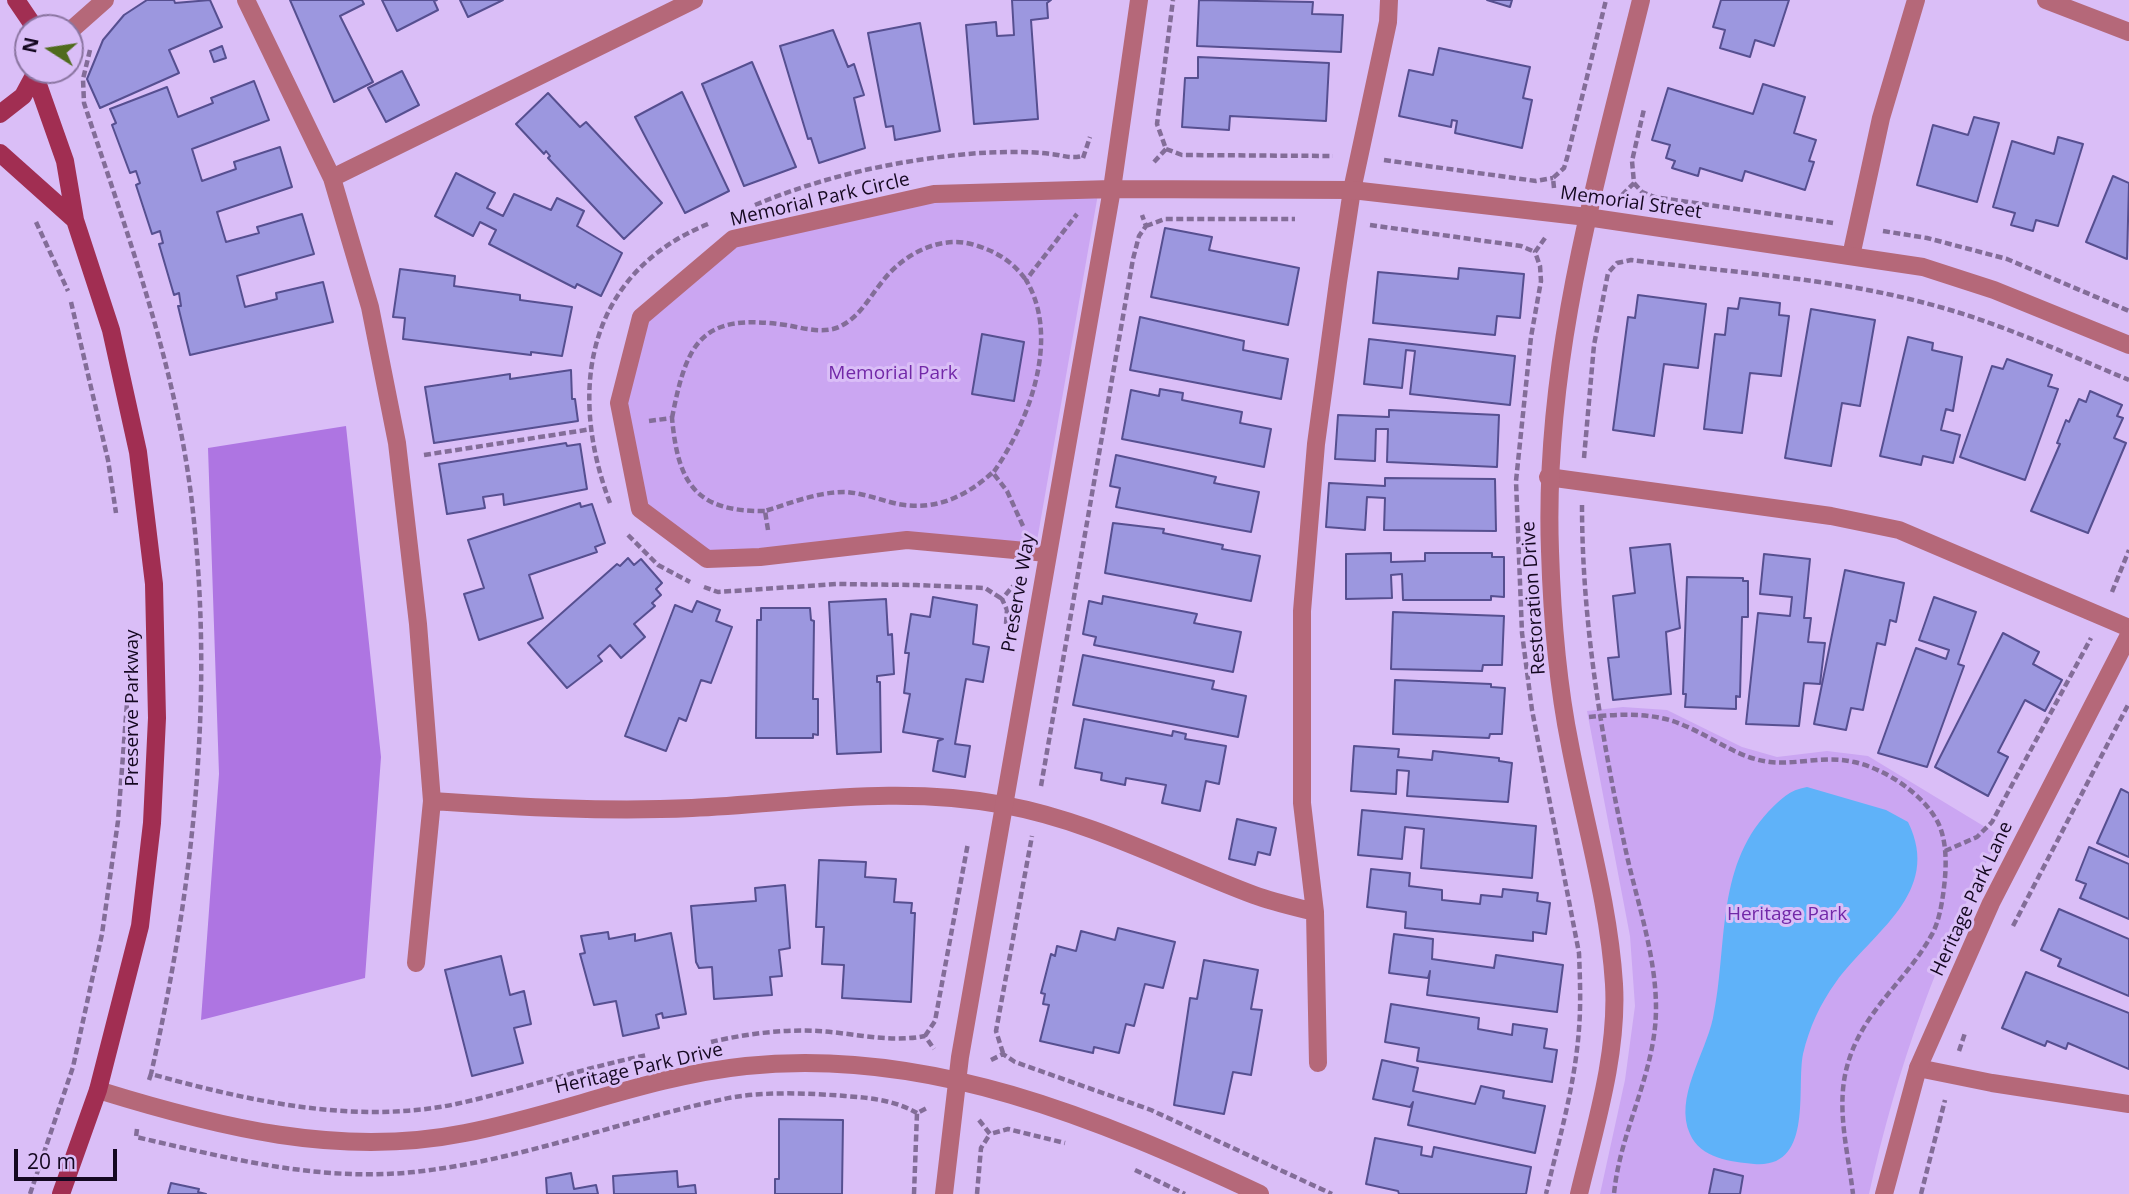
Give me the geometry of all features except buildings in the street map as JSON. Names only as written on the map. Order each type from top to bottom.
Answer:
[{"type":"street","points":[[84,19],[105,0]]},
{"type":"street","points":[[246,0],[332,178],[370,307],[399,459],[418,624],[432,801],[416,963]]},
{"type":"street","points":[[332,178],[694,0]]},
{"type":"street","name":"Preserve Way","points":[[944,1194],[956,1079],[1112,189],[1139,0]]},
{"type":"street","points":[[1318,1063],[1315,912],[1302,803],[1302,611],[1316,444],[1352,190],[1388,22],[1389,0]]},
{"type":"street","name":"Restoration Drive","points":[[1579,1194],[1612,1035],[1614,985],[1607,923],[1566,719],[1554,636],[1548,477],[1555,389],[1587,217],[1641,0]]},
{"type":"street","points":[[1851,256],[1881,118],[1916,0]]},
{"type":"street","points":[[2046,0],[2129,32]]},
{"type":"street","name":"Preserve Parkway","points":[[0,114],[23,96],[30,84]]},
{"type":"street","name":"Preserve Parkway","points":[[40,84],[65,161],[75,220],[111,330],[138,452],[153,584],[157,718],[152,823],[140,926],[98,1090],[61,1194]]},
{"type":"street","points":[[0,153],[75,220]]},
{"type":"street","name":"Memorial Street","points":[[1112,189],[1352,190],[1587,217],[1923,267],[1994,290],[2129,345]]},
{"type":"street","name":"Memorial Park Circle","points":[[1047,553],[907,540],[707,559],[640,509],[620,403],[641,317],[733,239],[934,194],[1112,189]]},
{"type":"street","points":[[1548,477],[1819,514],[1899,530],[2129,628]]},
{"type":"street","name":"Heritage Park Lane","points":[[1884,1194],[1918,1068],[1991,903],[2129,635]]},
{"type":"street","points":[[432,801],[613,810],[887,793],[1003,804],[1070,821],[1256,896],[1315,912]]},
{"type":"street","name":"Heritage Park Drive","points":[[98,1090],[217,1125],[282,1136],[351,1143],[407,1142],[465,1133],[696,1074],[747,1066],[809,1063],[888,1068],[956,1079],[1038,1102],[1135,1137],[1260,1194]]},
{"type":"street","points":[[1918,1068],[2129,1104]]},
{"type":"path","points":[[1003,1054],[996,1031],[1037,812],[1133,259],[1139,236],[1146,226],[1141,213],[1142,176],[1166,149],[1157,124],[1173,0]]},
{"type":"path","points":[[1613,221],[1623,193],[1634,183],[1632,161],[1646,102]]},
{"type":"path","points":[[1026,280],[1076,219],[1087,166],[1082,156],[1092,127]]},
{"type":"path","points":[[748,208],[782,193],[864,170],[912,161],[982,153],[1051,153],[1070,159],[1082,156]]},
{"type":"path","points":[[29,212],[70,296],[108,460],[117,523]]},
{"type":"path","points":[[613,512],[598,474],[590,429],[588,396],[591,363],[608,309],[627,280],[647,258],[690,231],[713,222]]},
{"type":"path","points":[[947,242],[969,243],[990,250],[1009,260],[1033,292],[1040,317],[1040,351],[1034,382],[1012,447],[993,473],[974,489],[952,501],[924,506],[846,492],[822,493],[765,510],[719,508],[700,495],[680,468],[672,418],[686,362],[699,342],[721,326],[744,320],[814,330],[837,328],[860,314],[884,279],[906,258],[927,247],[947,242]]},
{"type":"path","points":[[1614,1194],[1654,1041],[1656,1006],[1650,958],[1625,846],[1601,716],[1588,635],[1582,549],[1582,482],[1588,398],[1608,273],[1617,263],[1631,260],[1871,291],[1924,302],[1987,320],[2129,380]]},
{"type":"path","points":[[399,459],[672,418]]},
{"type":"path","points":[[993,473],[1007,491],[1023,524],[1022,551],[1012,591],[1002,599]]},
{"type":"path","points":[[765,510],[775,590]]},
{"type":"path","points":[[626,532],[658,565],[678,578],[718,592],[837,584],[985,588],[1002,599],[1007,610],[1004,636]]},
{"type":"path","points":[[1945,850],[1977,837],[1992,822],[2102,616],[2129,550]]},
{"type":"path","points":[[30,1194],[72,1067],[102,934],[118,821],[127,694]]},
{"type":"path","points":[[2011,930],[2129,703]]},
{"type":"path","points":[[1566,719],[1630,714],[1682,724],[1754,760],[1775,762],[1831,757],[1879,770],[1909,790],[1927,807],[1940,827],[1945,850],[1946,877],[1933,934],[1878,1004],[1856,1039],[1847,1065],[1841,1101],[1853,1194]]},
{"type":"path","points":[[925,1035],[934,1021],[975,801]]},
{"type":"path","points":[[1921,1194],[1969,1021]]},
{"type":"path","points":[[914,1194],[917,1113],[930,1107],[982,1121],[990,1134]]},
{"type":"path","points":[[977,1194],[981,1147],[990,1134],[1008,1129],[1075,1146]]},
{"type":"path","points":[[1133,1170],[1185,1194]]},
{"type":"green space","name":"Memorial Park","points":[[934,194],[1098,194],[1035,552],[907,540],[707,559],[640,509],[619,403],[653,306],[748,235]]},
{"type":"green space","name":"Heritage Park","points":[[1623,707],[1667,710],[1742,747],[1777,757],[1827,751],[1868,756],[2000,836],[1957,922],[1922,1010],[1906,1055],[1869,1194],[1600,1194],[1625,1080],[1635,1006],[1630,936],[1587,711]]},
{"type":"shaded area","points":[[346,426],[381,757],[365,978],[201,1020],[219,774],[208,448]]},
{"type":"water","points":[[1807,787],[1886,810],[1908,822],[1916,847],[1917,870],[1910,891],[1899,910],[1836,982],[1816,1016],[1803,1054],[1798,1124],[1794,1141],[1786,1154],[1773,1162],[1754,1164],[1726,1160],[1709,1154],[1695,1142],[1686,1120],[1686,1106],[1688,1091],[1713,1018],[1731,884],[1739,858],[1751,834],[1768,812],[1790,793]]}]
